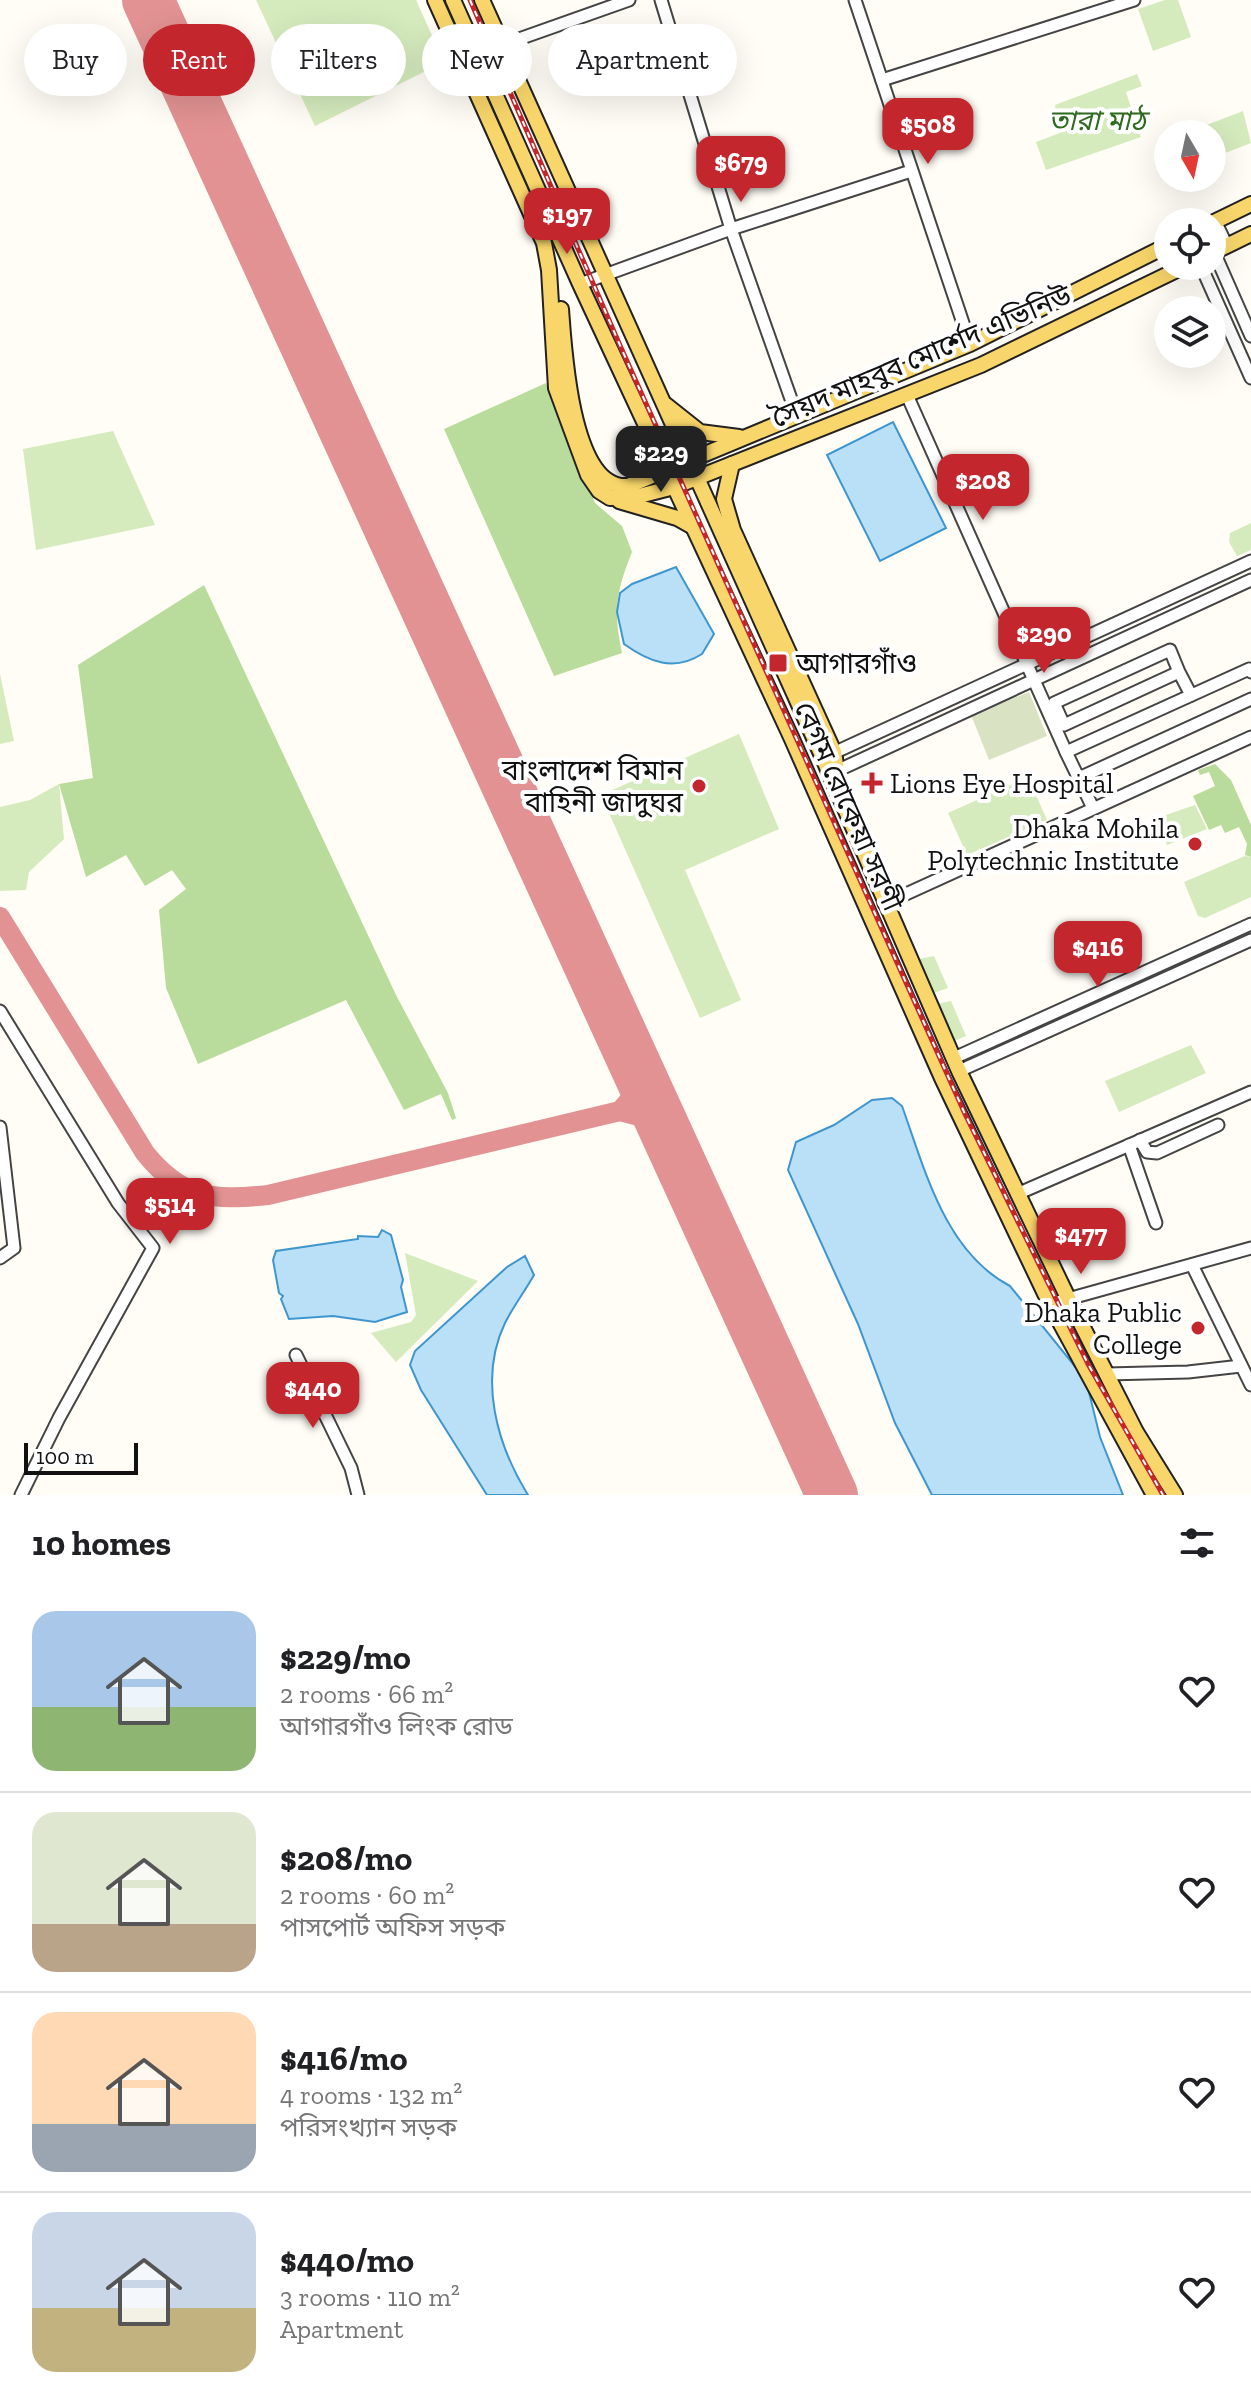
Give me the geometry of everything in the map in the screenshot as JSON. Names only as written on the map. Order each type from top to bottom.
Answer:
[{"type":"main road","points":[[435,0],[544,243],[559,400],[588,475],[599,491],[610,498],[677,518],[694,527]]},
{"type":"main road","name":"সৈয়দ মাহবুব মোর্শেদ এভিনিউ","points":[[445,0],[555,251],[567,389],[596,468],[603,479],[622,486],[970,344],[1154,252]]},
{"type":"main road","name":"বেগম রোকেয়া সরণী","points":[[453,0],[464,24]]},
{"type":"main road","name":"বেগম রোকেয়া সরণী","points":[[482,0],[493,24]]},
{"type":"main road","name":"বেগম রোকেয়া সরণী","points":[[497,96],[939,1072],[1050,1304],[1154,1495]]},
{"type":"main road","name":"বেগম রোকেয়া সরণী","points":[[525,96],[686,460],[829,755],[840,798],[956,1064],[1136,1432],[1175,1495]]},
{"type":"main road","points":[[1226,216],[1251,204]]},
{"type":"main road","points":[[1226,251],[1251,234]]},
{"type":"main road","name":"সৈয়দ মাহবুব মোর্শেদ এভিনিউ","points":[[610,498],[635,497],[674,487],[907,395],[981,365],[1156,280]]},
{"type":"main road","points":[[970,344],[981,365]]},
{"type":"main road","points":[[660,399],[700,432],[744,437]]},
{"type":"main road","points":[[732,464],[724,499],[733,530],[829,755]]},
{"type":"main road","points":[[867,911],[884,904]]},
{"type":"main road","points":[[939,1072],[956,1064]]},
{"type":"street","points":[[532,34],[629,0]]},
{"type":"street","points":[[661,0],[731,229],[797,416]]},
{"type":"street","points":[[855,0],[970,344]]},
{"type":"street","points":[[882,80],[1134,0]]},
{"type":"street","points":[[580,284],[731,229],[911,171]]},
{"type":"street","points":[[1219,280],[1251,378]]},
{"type":"street","points":[[1222,280],[1251,336]]},
{"type":"street","points":[[907,395],[1093,808]]},
{"type":"street","points":[[829,755],[1251,561]]},
{"type":"street","points":[[835,772],[1251,580]]},
{"type":"street","points":[[1190,589],[1198,605]]},
{"type":"street","points":[[1179,672],[1064,725],[1054,703],[1170,650],[1191,695]]},
{"type":"street","points":[[1066,752],[1249,669],[1251,672]]},
{"type":"street","points":[[1079,778],[1251,699]]},
{"type":"street","points":[[884,904],[1251,737]]},
{"type":"street","points":[[956,1064],[1251,924]]},
{"type":"street","points":[[956,1064],[1251,940]]},
{"type":"street","points":[[0,1011],[118,1203],[153,1248],[59,1418],[21,1495]]},
{"type":"street","points":[[1017,1194],[1251,1092]]},
{"type":"street","points":[[1134,1142],[1144,1151],[1157,1153],[1218,1125]]},
{"type":"street","points":[[0,1127],[14,1248],[0,1258]]},
{"type":"street","points":[[1134,1142],[1156,1223]]},
{"type":"street","points":[[1050,1304],[1251,1248]]},
{"type":"street","points":[[1192,1265],[1251,1385]]},
{"type":"street","points":[[296,1355],[351,1468],[358,1495]]},
{"type":"street","points":[[1107,1374],[1188,1372],[1241,1366]]},
{"type":"green space","points":[[256,0],[416,0],[427,24],[422,24],[422,73],[406,81],[406,24],[271,24],[271,32]]},
{"type":"green space","points":[[1165,0],[1178,0],[1191,37],[1153,51],[1138,9]]},
{"type":"green space","name":"তারা মাঠ","points":[[1137,74],[1142,86],[1126,92],[1141,137],[1046,170],[1036,142],[1060,133],[1055,105]]},
{"type":"green space","points":[[301,96],[375,96],[315,126]]},
{"type":"green space","points":[[1243,111],[1251,143],[1226,153],[1226,120],[1220,120]]},
{"type":"green space","points":[[546,383],[595,503],[622,526],[632,552],[618,601],[622,653],[554,676],[444,429]]},
{"type":"green space","points":[[113,431],[155,525],[36,550],[23,449]]},
{"type":"green space","points":[[1251,523],[1251,550],[1237,556],[1229,542],[1230,533]]},
{"type":"green space","points":[[204,585],[396,995],[448,1093],[456,1118],[452,1120],[441,1094],[404,1110],[346,1000],[198,1064],[166,988],[159,910],[186,889],[172,870],[145,886],[126,855],[86,877],[59,784],[93,778],[78,665]]},
{"type":"green space","points":[[0,674],[14,741],[0,744]]},
{"type":"green space","points":[[1029,692],[1047,736],[989,760],[971,715]]},
{"type":"green space","points":[[739,734],[779,829],[685,870],[741,1000],[700,1018],[601,795]]},
{"type":"green space","points":[[1215,764],[1231,780],[1251,825],[1251,857],[1245,855],[1247,844],[1239,827],[1225,833],[1221,825],[1209,830],[1193,796],[1215,786],[1209,772],[1200,775],[1198,770]]},
{"type":"green space","points":[[1028,777],[1047,820],[967,855],[948,813]]},
{"type":"green space","points":[[59,784],[64,839],[29,872],[26,890],[0,891],[0,807],[30,800]]},
{"type":"green space","points":[[1195,805],[1207,829],[1167,845],[1157,818]]},
{"type":"green space","points":[[1245,856],[1251,857],[1251,897],[1205,918],[1198,916],[1184,882]]},
{"type":"green space","points":[[934,956],[948,988],[934,993],[919,959]]},
{"type":"green space","points":[[951,1001],[966,1036],[954,1041],[937,1004]]},
{"type":"green space","points":[[1191,1045],[1206,1073],[1119,1112],[1105,1081]]},
{"type":"green space","points":[[405,1253],[478,1281],[396,1362],[371,1333],[411,1322],[416,1315]]},
{"type":"water","points":[[893,422],[946,528],[880,561],[827,455]]},
{"type":"water","points":[[676,567],[714,634],[702,654],[682,663],[652,660],[624,644],[617,612],[620,593],[632,584]]},
{"type":"water","points":[[892,1098],[902,1106],[929,1182],[953,1231],[969,1253],[1010,1286],[1086,1380],[1100,1437],[1123,1495],[932,1495],[895,1423],[858,1324],[788,1170],[796,1142],[834,1125],[872,1100]]},
{"type":"water","points":[[382,1230],[391,1235],[403,1280],[401,1287],[407,1312],[375,1322],[333,1316],[289,1319],[281,1299],[283,1296],[279,1293],[273,1260],[276,1251],[358,1239],[358,1236],[378,1237]]},
{"type":"water","points":[[525,1256],[534,1275],[508,1317],[497,1344],[492,1389],[500,1433],[528,1495],[487,1495],[421,1390],[410,1365],[415,1351],[507,1267]]},
{"type":"taxiway","points":[[0,917],[145,1153],[172,1179],[199,1193],[230,1197],[268,1195],[620,1111],[634,1095],[639,1073]]},
{"type":"taxiway","points":[[620,1111],[639,1116],[666,1131]]},
{"type":"runway","points":[[148,0],[832,1495]]},
{"type":"railway","points":[[470,0],[622,350],[965,1114],[1088,1364],[1163,1495]]},
{"type":"place","name":"আগারগাঁও","points":[[778,663]]},
{"type":"place","name":"Lions Eye Hospital","points":[[872,783]]},
{"type":"place","name":"বাংলাদেশ বিমান বাহিনী জাদুঘর","points":[[699,786]]},
{"type":"place","name":"Dhaka Mohila Polytechnic Institute","points":[[1195,844]]},
{"type":"place","name":"Dhaka Public College","points":[[1198,1328]]}]
